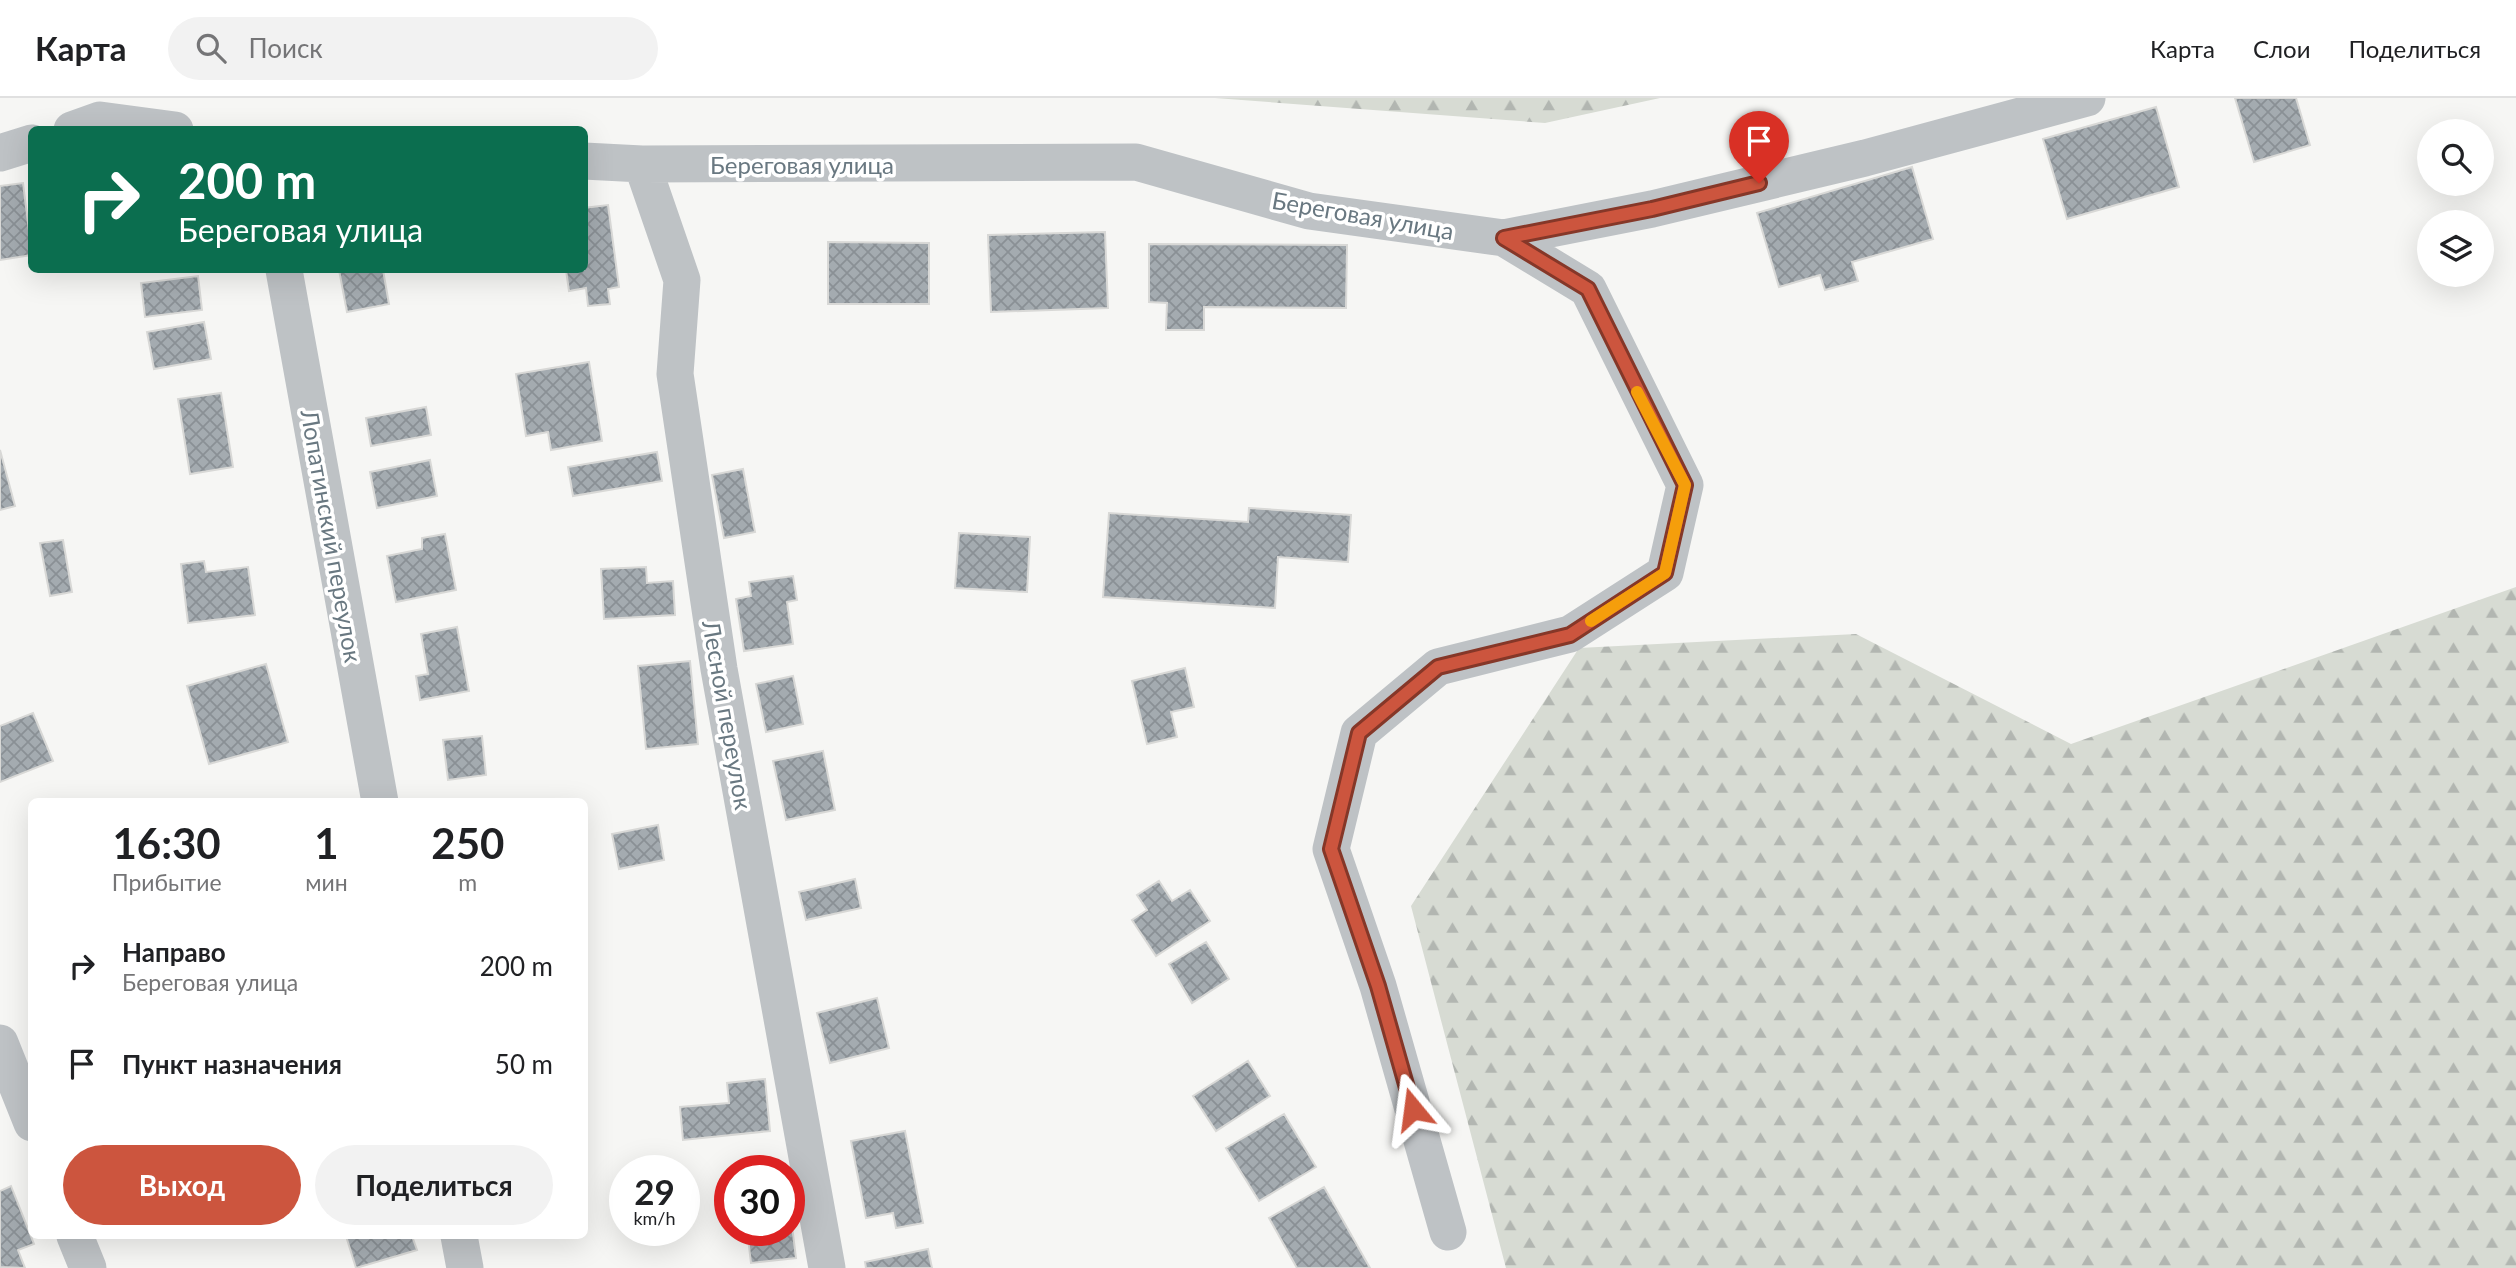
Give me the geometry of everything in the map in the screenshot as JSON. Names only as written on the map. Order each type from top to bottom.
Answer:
[{"type":"street","name":"Береговая улица","points":[[588,161],[642,164],[1136,162],[1309,211],[1504,238],[1652,209],[1865,158],[2087,98]]},
{"type":"street","points":[[83,126],[100,120],[145,126]]},
{"type":"street","points":[[0,153],[28,144]]},
{"type":"street","name":"Лесной переулок","points":[[642,164],[682,280],[675,374],[719,669],[827,1268]]},
{"type":"street","points":[[1448,1232],[1378,986],[1331,849],[1359,733],[1438,667],[1570,635],[1665,573],[1685,485],[1588,289],[1504,238]]},
{"type":"street","name":"Лопатинский переулок","points":[[285,273],[379,798]]},
{"type":"street","points":[[0,1043],[28,1113]]},
{"type":"street","points":[[76,1239],[88,1268]]},
{"type":"street","points":[[460,1239],[465,1268]]},
{"type":"green space","points":[[1215,98],[1660,98],[1545,123]]},
{"type":"green space","points":[[2516,587],[2516,1268],[1506,1268],[1411,906],[1579,648],[1856,634],[2071,744]]},
{"type":"building","points":[[2235,98],[2296,98],[2310,145],[2254,162]]},
{"type":"building","points":[[2156,107],[2179,187],[2067,219],[2043,139]]},
{"type":"building","points":[[1912,167],[1933,239],[1852,262],[1858,281],[1825,290],[1820,275],[1779,287],[1757,213]]},
{"type":"building","points":[[23,183],[28,223],[28,256],[0,260],[0,186]]},
{"type":"building","points":[[608,205],[619,287],[608,289],[610,304],[588,306],[586,288],[569,291],[566,273],[588,273],[588,208]]},
{"type":"building","points":[[1105,232],[1108,308],[991,312],[988,235]]},
{"type":"building","points":[[828,242],[929,243],[929,304],[828,304]]},
{"type":"building","points":[[1149,244],[1347,245],[1346,308],[1204,307],[1204,330],[1166,330],[1167,303],[1149,302]]},
{"type":"building","points":[[340,273],[384,273],[389,304],[347,312]]},
{"type":"building","points":[[198,276],[202,310],[145,317],[141,283]]},
{"type":"building","points":[[204,322],[211,359],[154,369],[147,332]]},
{"type":"building","points":[[589,362],[602,441],[551,450],[548,432],[526,436],[516,374]]},
{"type":"building","points":[[221,393],[233,467],[190,474],[178,399]]},
{"type":"building","points":[[426,407],[431,435],[371,446],[366,418]]},
{"type":"building","points":[[0,450],[15,506],[0,510]]},
{"type":"building","points":[[657,452],[662,481],[573,496],[568,467]]},
{"type":"building","points":[[430,460],[437,496],[377,508],[370,472]]},
{"type":"building","points":[[743,469],[755,532],[724,538],[712,475]]},
{"type":"building","points":[[1249,508],[1351,515],[1348,562],[1278,557],[1275,608],[1103,597],[1109,513],[1248,522]]},
{"type":"building","points":[[959,533],[1030,537],[1027,592],[955,588]]},
{"type":"building","points":[[445,534],[456,590],[396,602],[387,556],[422,549],[422,538]]},
{"type":"building","points":[[63,540],[72,592],[50,596],[40,543]]},
{"type":"building","points":[[204,561],[206,572],[248,567],[255,615],[188,623],[181,564]]},
{"type":"building","points":[[646,567],[647,583],[673,581],[675,615],[604,619],[601,569]]},
{"type":"building","points":[[793,576],[797,600],[787,602],[793,644],[744,651],[736,599],[751,596],[749,582]]},
{"type":"building","points":[[457,627],[469,691],[420,700],[416,676],[428,674],[421,634]]},
{"type":"building","points":[[690,661],[698,744],[646,749],[638,666]]},
{"type":"building","points":[[266,664],[288,742],[209,764],[187,686]]},
{"type":"building","points":[[1185,668],[1194,707],[1171,712],[1177,737],[1147,744],[1132,681]]},
{"type":"building","points":[[793,676],[803,724],[766,732],[756,684]]},
{"type":"building","points":[[33,713],[53,761],[0,782],[0,726]]},
{"type":"building","points":[[482,736],[486,775],[448,780],[443,740]]},
{"type":"building","points":[[823,751],[835,810],[786,820],[773,761]]},
{"type":"building","points":[[658,825],[664,860],[619,869],[612,834]]},
{"type":"building","points":[[855,879],[861,908],[806,920],[799,892]]},
{"type":"building","points":[[1159,881],[1172,901],[1190,890],[1210,921],[1156,956],[1132,920],[1147,910],[1137,895]]},
{"type":"building","points":[[1206,942],[1229,979],[1192,1003],[1169,964]]},
{"type":"building","points":[[877,998],[889,1048],[830,1063],[817,1013]]},
{"type":"building","points":[[1248,1061],[1270,1096],[1216,1131],[1193,1096]]},
{"type":"building","points":[[765,1079],[770,1131],[683,1140],[680,1107],[729,1103],[727,1083]]},
{"type":"building","points":[[1284,1114],[1316,1167],[1259,1201],[1226,1148]]},
{"type":"building","points":[[905,1131],[923,1223],[896,1228],[893,1213],[866,1218],[851,1141]]},
{"type":"building","points":[[11,1186],[28,1229],[28,1239],[32,1239],[34,1244],[18,1250],[25,1268],[0,1267],[0,1191]]},
{"type":"building","points":[[1324,1187],[1370,1268],[1297,1268],[1269,1218]]},
{"type":"building","points":[[347,1239],[413,1239],[417,1250],[356,1268]]},
{"type":"building","points":[[749,1246],[794,1246],[796,1258],[751,1263]]},
{"type":"building","points":[[928,1249],[932,1268],[866,1268],[865,1262]]},
{"type":"slow traffic","points":[[1591,621],[1665,573],[1685,485],[1637,392]]},
{"type":"route","points":[[1413,1109],[1378,986],[1331,849],[1359,733],[1438,667],[1570,635],[1665,573],[1685,485],[1588,289],[1504,238],[1652,209],[1759,183]]}]
